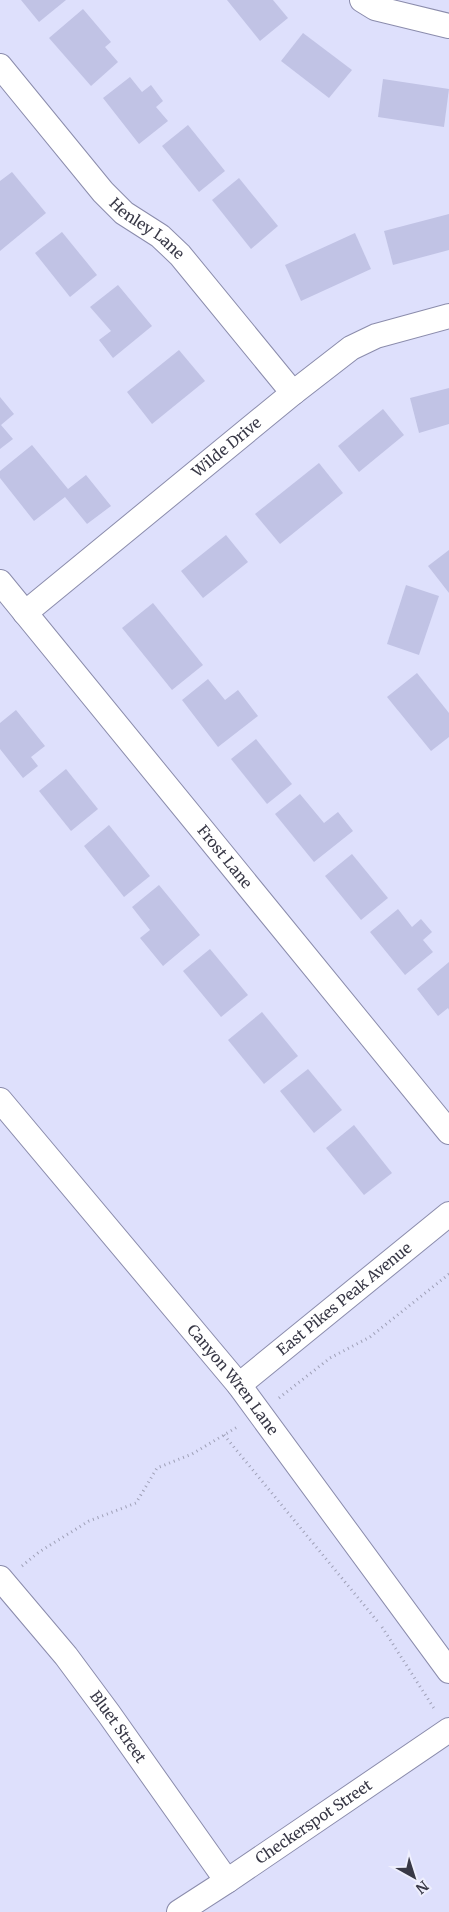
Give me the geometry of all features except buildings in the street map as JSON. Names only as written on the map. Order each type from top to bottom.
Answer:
[{"type":"street","points":[[362,0],[375,8],[449,26]]},
{"type":"street","name":"Henley Lane","points":[[0,66],[104,192],[124,213],[160,236],[180,255],[293,393]]},
{"type":"street","name":"Wilde Drive","points":[[25,613],[293,393],[351,348],[376,336],[449,316]]},
{"type":"street","name":"Frost Lane","points":[[0,582],[449,1132]]},
{"type":"street","name":"Canyon Wren Lane","points":[[3,1109],[239,1385],[449,1671]]},
{"type":"street","name":"East Pikes Peak Avenue","points":[[239,1385],[449,1214]]},
{"type":"street","name":"Bluet Street","points":[[2,1579],[66,1656],[227,1881]]},
{"type":"street","name":"Checkerspot Street","points":[[179,1912],[449,1730]]},
{"type":"path","points":[[2,1579],[39,1552],[90,1521],[136,1503],[157,1468],[192,1454],[259,1412],[330,1358],[370,1338],[449,1274]]},
{"type":"path","points":[[224,1435],[381,1624],[449,1730]]}]
